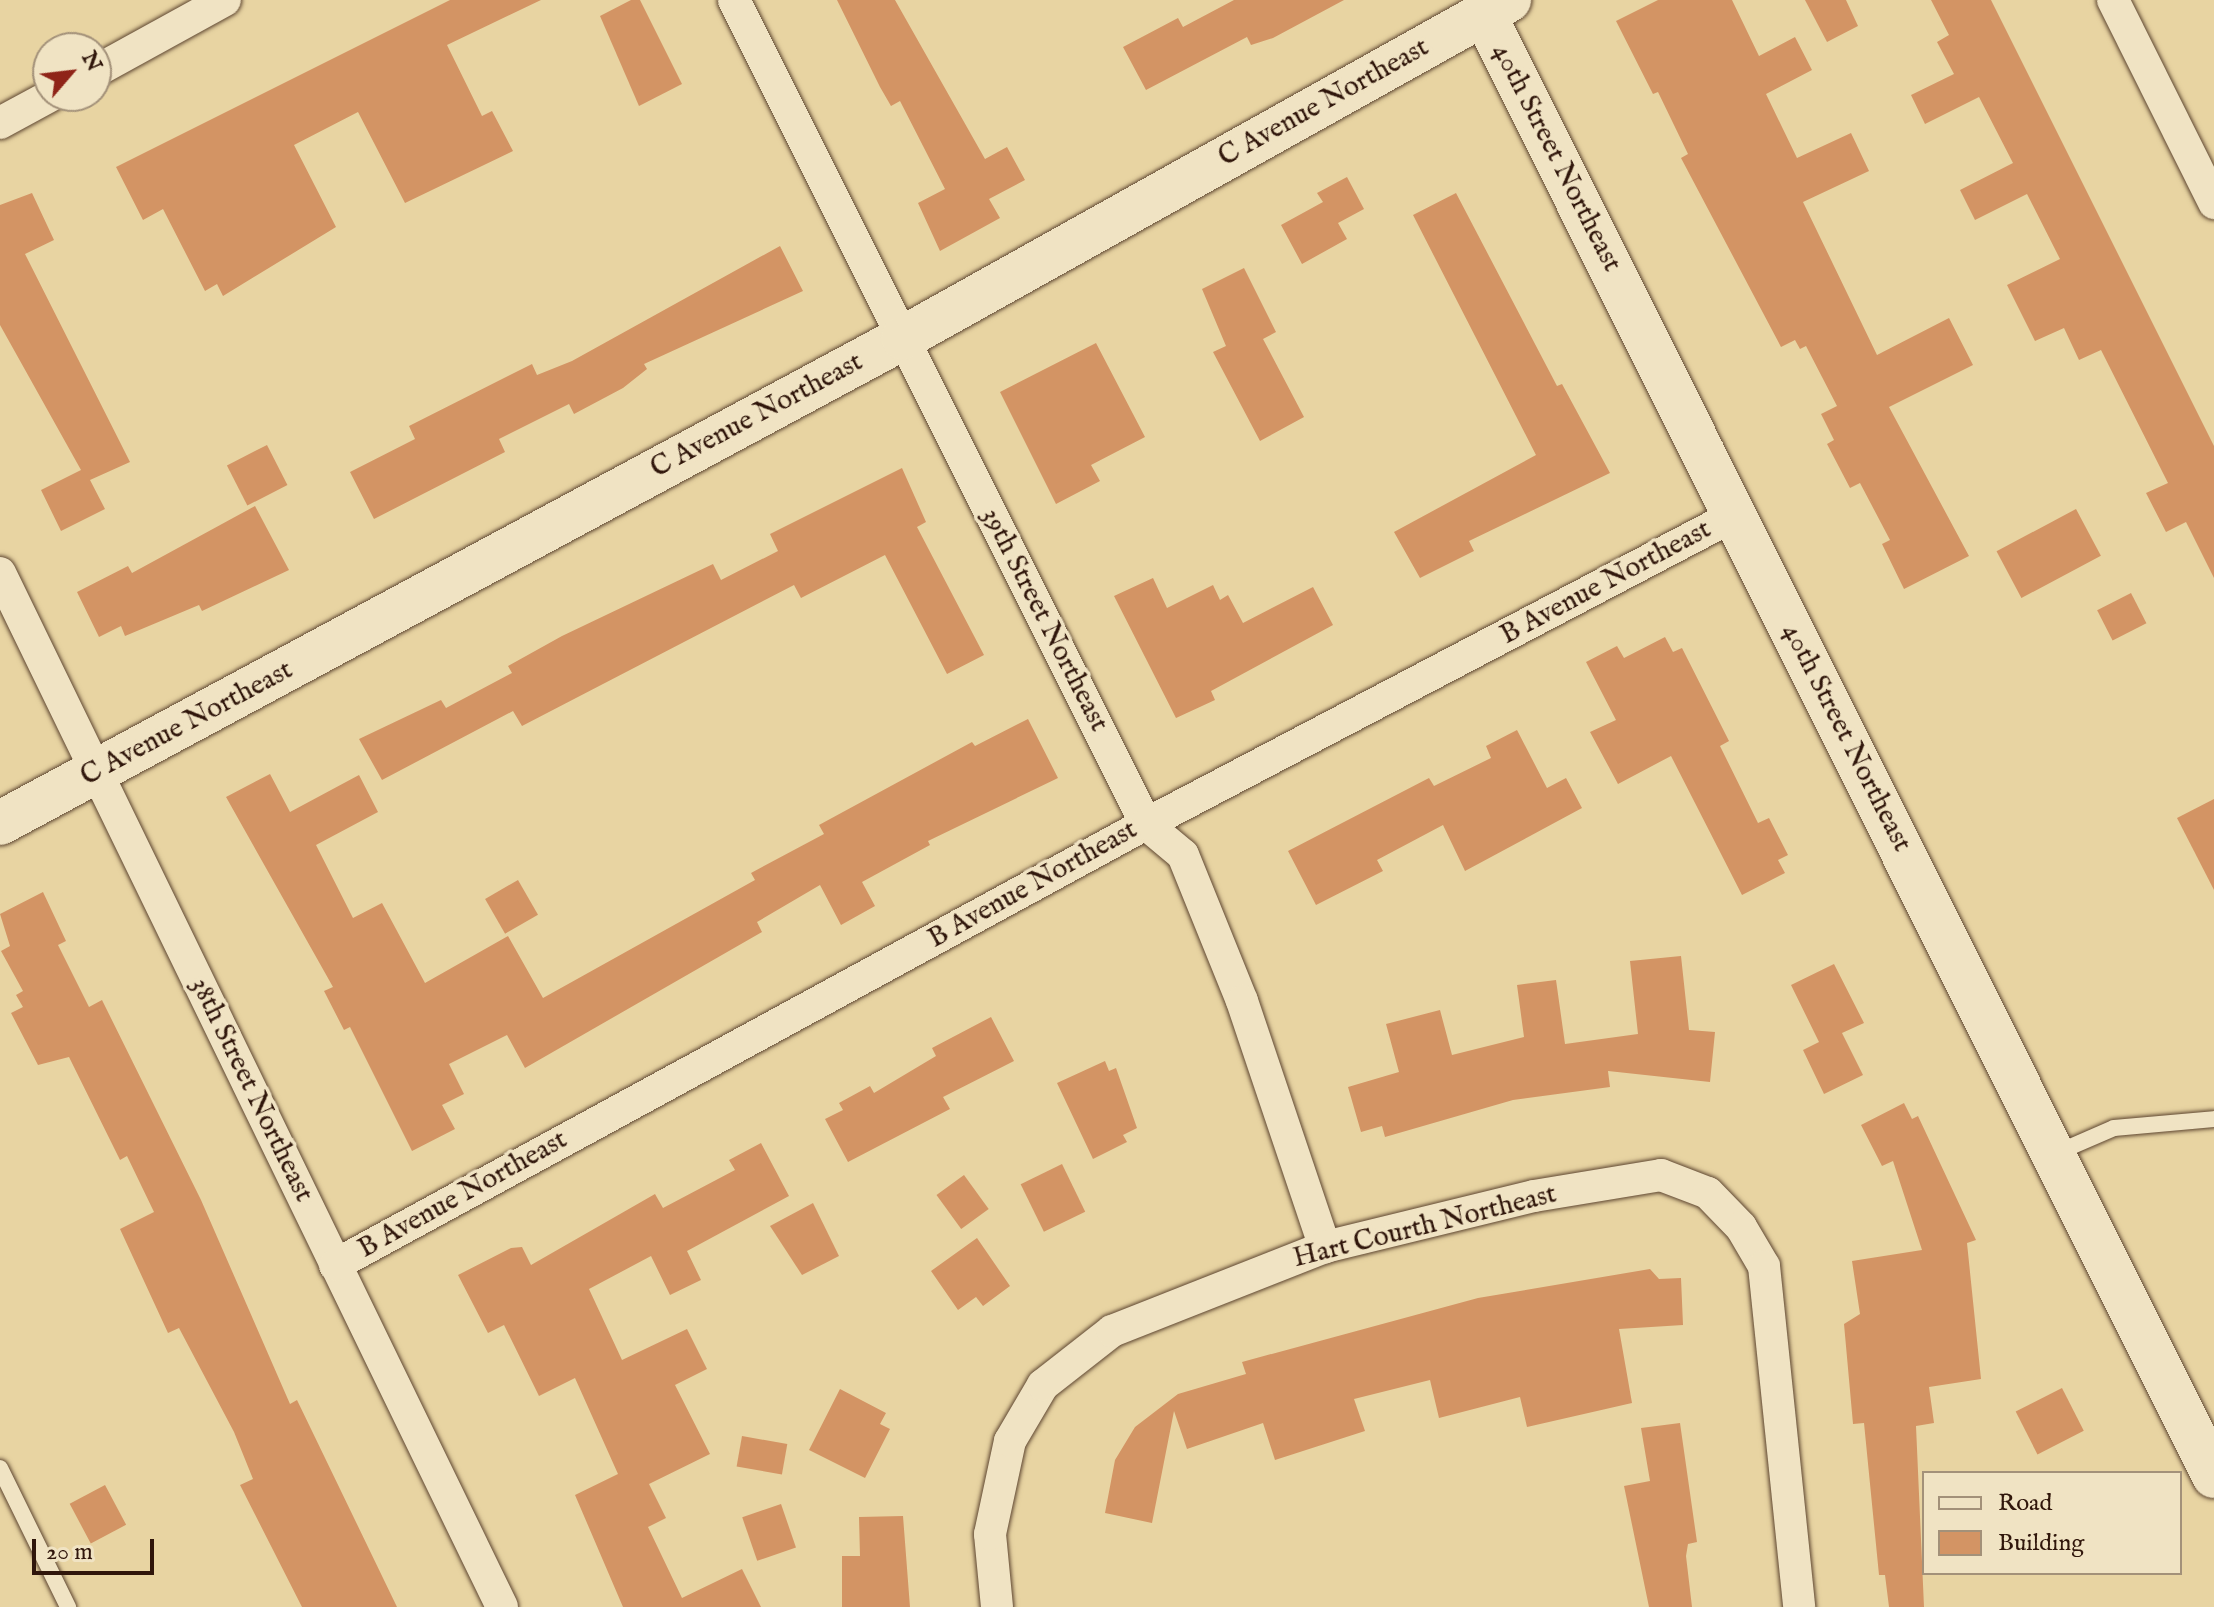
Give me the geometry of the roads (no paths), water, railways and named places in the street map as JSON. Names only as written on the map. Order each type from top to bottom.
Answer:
[{"type":"street","points":[[112,62],[225,0]]},
{"type":"street","name":"39th Street Northeast","points":[[734,0],[1146,824],[1183,855],[1207,912],[1325,1247]]},
{"type":"street","points":[[2113,0],[2214,203]]},
{"type":"street","name":"C Avenue Northeast","points":[[0,823],[903,338],[1490,5]]},
{"type":"street","name":"40th Street Northeast","points":[[1490,5],[1735,515],[2214,1476]]},
{"type":"street","points":[[0,123],[32,106]]},
{"type":"street","name":"B Avenue Northeast","points":[[335,1265],[1146,824],[1735,515]]},
{"type":"street","name":"38th Street Northeast","points":[[0,573],[502,1607]]},
{"type":"street","name":"Hart Courth Northeast","points":[[997,1607],[990,1534],[1010,1441],[1043,1385],[1112,1331],[1325,1247],[1534,1196],[1661,1175],[1708,1193],[1741,1227],[1764,1266],[1799,1607]]},
{"type":"lane","points":[[2054,1154],[2114,1128],[2214,1119]]},
{"type":"lane","points":[[0,1468],[68,1607]]}]
